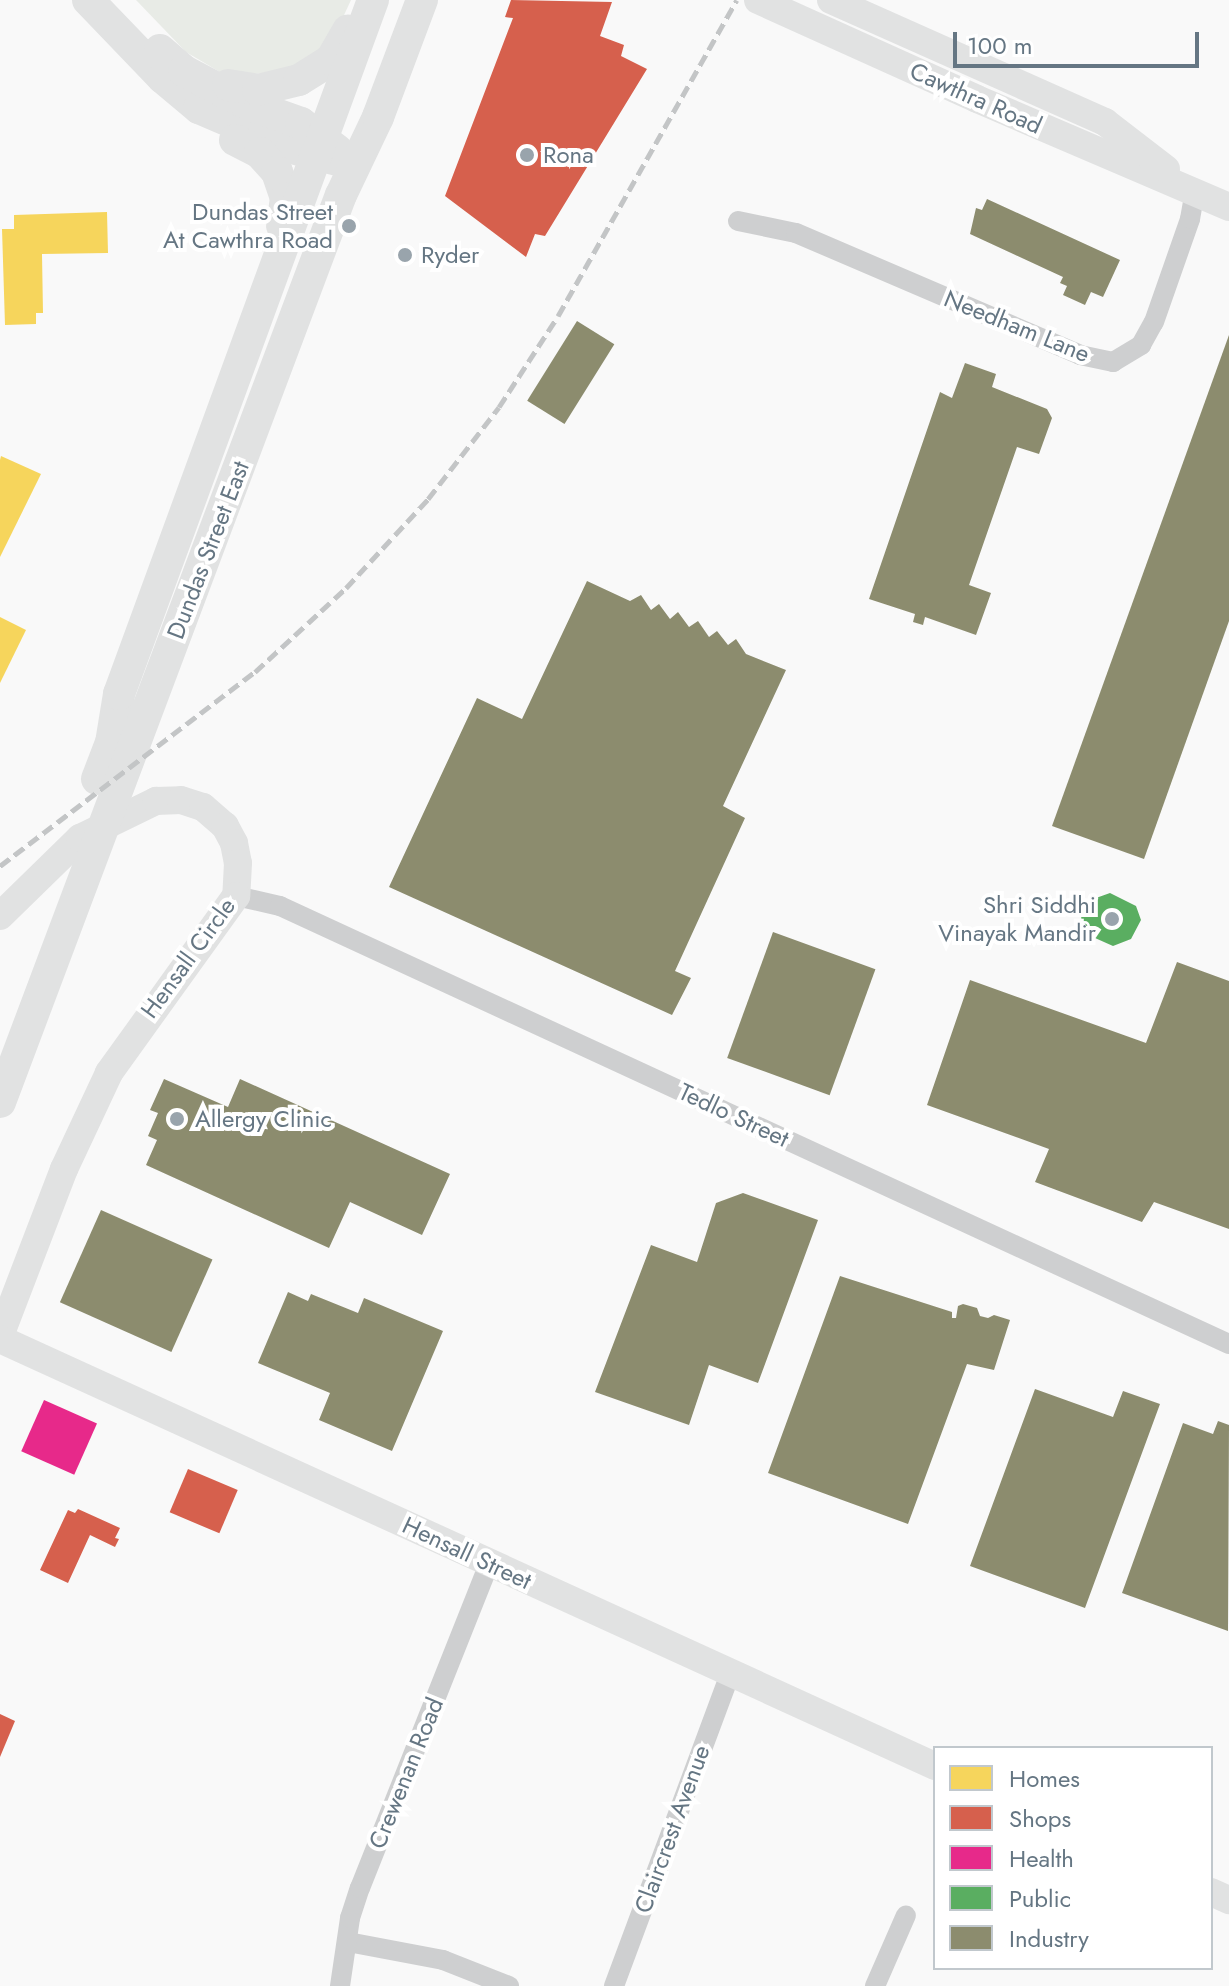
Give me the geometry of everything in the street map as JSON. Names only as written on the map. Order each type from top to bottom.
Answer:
[{"type":"main road","points":[[88,0],[163,78],[202,94],[245,103],[301,123],[319,146],[356,164]]},
{"type":"main road","points":[[114,0],[184,71],[202,94],[203,126],[260,153],[270,162],[282,186],[286,213],[264,278],[264,294]]},
{"type":"main road","points":[[202,94],[258,90],[299,80],[331,60],[341,48],[360,0]]},
{"type":"main road","name":"Dundas Street East","points":[[0,1102],[111,743],[119,694],[373,0]]},
{"type":"main road","name":"Dundas Street East","points":[[0,1040],[145,712],[341,195],[378,117],[422,0]]},
{"type":"street","name":"Cawthra Road","points":[[758,0],[1229,207]]},
{"type":"street","name":"Cawthra Road","points":[[831,0],[1105,122],[1195,191]]},
{"type":"street","name":"Needham Lane","points":[[738,221],[796,233],[1080,355],[1113,362],[1141,345],[1154,322],[1190,219],[1195,191]]},
{"type":"street","name":"Hensall Circle","points":[[0,916],[80,838],[144,805],[170,799],[203,807],[225,826],[237,853],[236,896],[144,1020],[102,1087],[64,1169],[0,1338]]},
{"type":"street","name":"Tedlo Street","points":[[236,896],[280,906],[1229,1344]]},
{"type":"street","name":"Hensall Street","points":[[0,1338],[933,1765]]},
{"type":"street","name":"Crewenan Road","points":[[340,1986],[350,1918],[360,1888],[489,1564]]},
{"type":"street","name":"Claircrest Avenue","points":[[614,1986],[731,1672]]},
{"type":"street","points":[[875,1986],[906,1915]]},
{"type":"street","points":[[348,1942],[443,1960],[509,1986]]},
{"type":"shaded area","points":[[136,0],[351,0],[332,41],[309,66],[230,78],[186,52]]},
{"type":"building: Homes","points":[[107,212],[108,253],[42,254],[43,313],[36,313],[36,324],[5,325],[2,229],[14,229],[14,215]]},
{"type":"building: Homes","points":[[1,456],[41,474],[0,557],[0,460]]},
{"type":"building: Homes","points":[[0,617],[26,630],[0,683]]},
{"type":"building: Shops","name":"Rona","points":[[511,0],[612,2],[600,36],[624,45],[621,56],[647,69],[545,236],[535,234],[526,257],[445,196],[513,18],[505,17]]},
{"type":"building: Shops","points":[[188,1469],[238,1490],[219,1533],[170,1512]]},
{"type":"building: Shops","points":[[78,1509],[120,1528],[115,1538],[119,1539],[115,1547],[90,1535],[68,1583],[40,1570],[68,1510],[75,1513]]},
{"type":"building: Shops","points":[[0,1714],[15,1721],[0,1757]]},
{"type":"building: Health","points":[[44,1400],[97,1424],[74,1475],[21,1451]]},
{"type":"building: Public","name":"Shri Siddhi Vinayak Mandir","points":[[1110,893],[1136,906],[1141,920],[1131,939],[1113,946],[1095,938],[1081,918],[1090,899],[1096,902],[1096,898]]},
{"type":"building: Industry","points":[[987,199],[1120,260],[1103,297],[1091,292],[1085,305],[1063,295],[1067,286],[1060,283],[1063,277],[970,234],[976,208],[982,210]]},
{"type":"building: Industry","points":[[577,321],[614,344],[565,424],[527,401]]},
{"type":"building: Industry","points":[[1229,335],[1229,621],[1144,859],[1052,826]]},
{"type":"building: Industry","points":[[965,363],[996,374],[992,387],[1047,409],[1052,418],[1039,454],[1017,447],[969,585],[991,593],[976,635],[925,617],[923,625],[913,622],[915,614],[869,599],[940,392],[952,398]]},
{"type":"building: Industry","points":[[587,581],[630,601],[641,595],[651,610],[659,604],[670,619],[678,612],[689,627],[698,621],[709,637],[717,631],[728,645],[736,639],[746,654],[786,670],[723,806],[745,818],[675,971],[691,978],[672,1015],[389,887],[477,698],[522,719]]},
{"type":"building: Industry","points":[[773,932],[875,969],[830,1095],[727,1058]]},
{"type":"building: Industry","points":[[1177,962],[1229,981],[1229,1229],[1154,1202],[1142,1222],[1035,1182],[1049,1149],[927,1105],[970,980],[1146,1043]]},
{"type":"building: Industry","points":[[164,1079],[228,1107],[240,1079],[450,1174],[422,1235],[350,1202],[329,1248],[146,1165],[157,1140],[148,1136],[158,1113],[150,1110]]},
{"type":"building: Industry","points":[[743,1193],[818,1220],[758,1383],[709,1365],[689,1425],[595,1392],[651,1245],[697,1262],[716,1203]]},
{"type":"building: Industry","points":[[101,1210],[212,1260],[171,1352],[60,1302]]},
{"type":"building: Industry","points":[[840,1276],[952,1312],[952,1318],[956,1318],[958,1306],[963,1304],[977,1308],[980,1316],[988,1318],[994,1315],[1010,1320],[994,1370],[967,1364],[908,1524],[768,1473]]},
{"type":"building: Industry","points":[[288,1292],[308,1301],[311,1294],[358,1313],[364,1298],[443,1331],[392,1451],[319,1420],[330,1393],[258,1363]]},
{"type":"building: Industry","points":[[1035,1389],[1113,1417],[1123,1391],[1160,1404],[1085,1608],[970,1566]]},
{"type":"building: Industry","points":[[1218,1421],[1229,1425],[1228,1631],[1122,1593],[1183,1423],[1213,1434]]},
{"type":"railway","points":[[0,866],[255,672],[346,588],[428,499],[499,407],[558,316],[737,0]]},
{"type":"place","name":"Rona","points":[[527,155]]},
{"type":"place","name":"Dundas Street At Cawthra Road","points":[[349,226]]},
{"type":"place","name":"Ryder","points":[[405,255]]},
{"type":"place","name":"Shri Siddhi Vinayak Mandir","points":[[1112,919]]},
{"type":"place","name":"Allergy Clinic","points":[[177,1119]]}]
